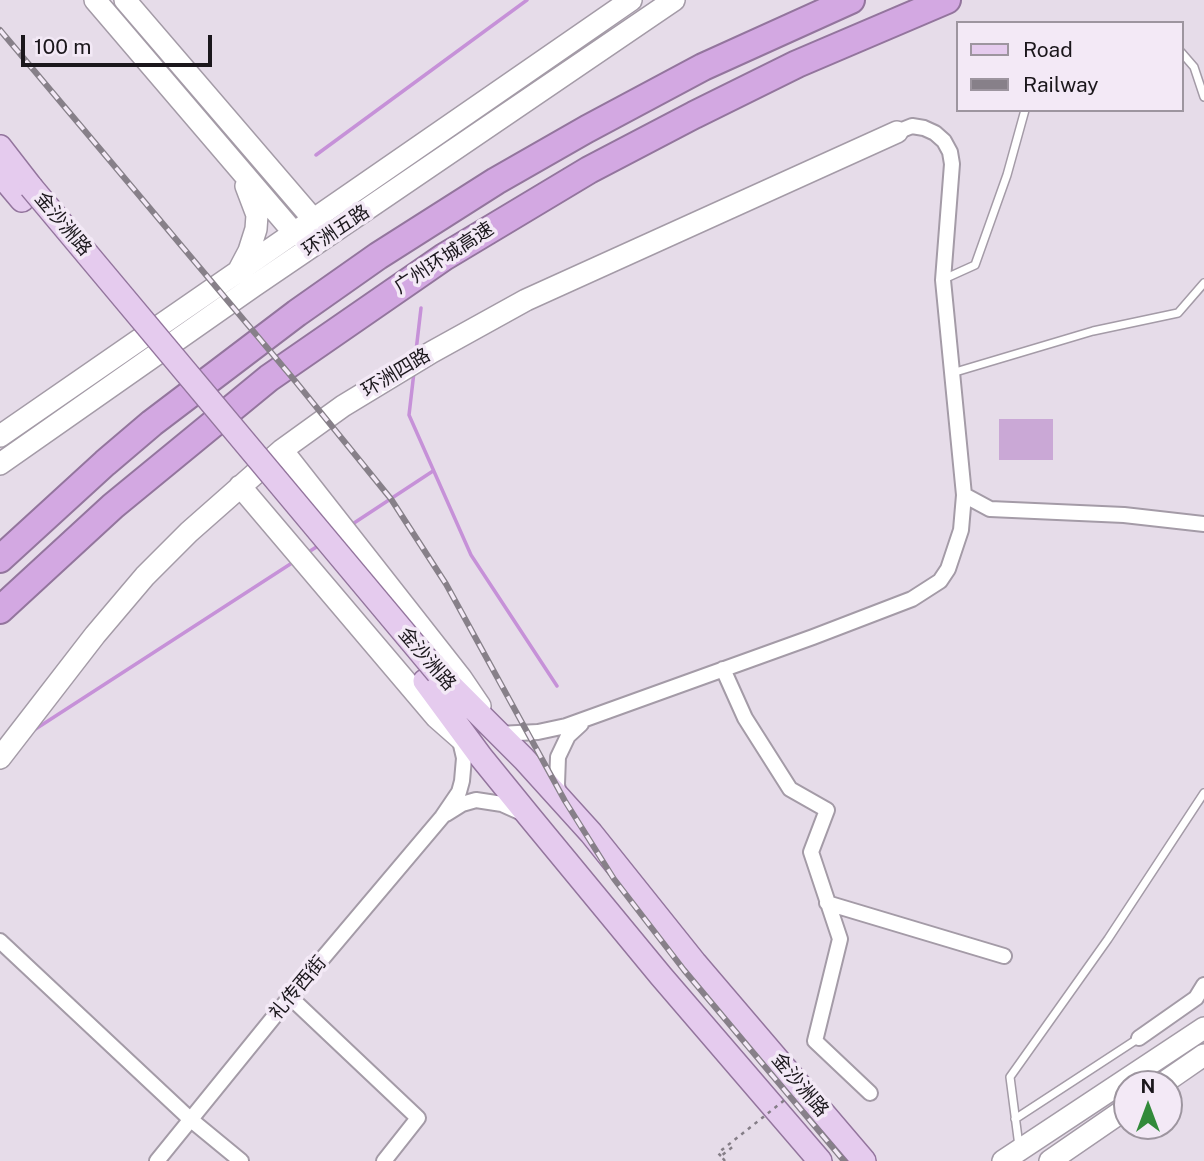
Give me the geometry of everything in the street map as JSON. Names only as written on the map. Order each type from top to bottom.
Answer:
[{"type":"highway","name":"广州环城高速","points":[[0,559],[152,423],[297,313],[387,251],[496,181],[597,123],[726,56],[851,0]]},
{"type":"highway","name":"广州环城高速","points":[[0,610],[113,506],[270,378],[399,286],[589,170],[694,115],[797,64],[947,0]]},
{"type":"main road","name":"金沙洲路","points":[[0,147],[27,193],[431,677],[498,734],[560,798],[615,861],[695,963],[864,1161]]},
{"type":"main road","name":"金沙洲路","points":[[0,174],[27,193]]},
{"type":"main road","name":"金沙洲路","points":[[431,677],[457,728],[661,976],[820,1161]]},
{"type":"street","points":[[125,0],[314,220],[320,242]]},
{"type":"street","points":[[634,0],[637,24]]},
{"type":"street","name":"环洲五路","points":[[3,428],[295,234],[634,0]]},
{"type":"street","name":"环洲五路","points":[[0,464],[674,0]]},
{"type":"street","points":[[96,3],[295,234],[320,242]]},
{"type":"street","points":[[282,450],[461,678],[498,734],[552,730],[591,717],[873,615],[927,590],[940,581],[955,552],[961,530],[964,495],[943,280],[952,164],[944,141],[925,128],[912,126],[897,132]]},
{"type":"street","name":"环洲四路","points":[[0,758],[52,688],[128,596],[189,532],[282,450],[363,394],[526,300],[897,132]]},
{"type":"street","points":[[234,162],[250,148]]},
{"type":"street","points":[[234,162],[257,215],[253,242],[238,272]]},
{"type":"street","points":[[3,428],[22,447]]},
{"type":"street","points":[[240,486],[436,717],[457,728],[464,758],[462,781],[459,792],[442,817]]},
{"type":"street","points":[[964,495],[990,509],[1124,515],[1204,524]]},
{"type":"street","points":[[723,668],[745,718],[790,789],[827,810],[811,852],[840,939],[815,1041],[870,1093]]},
{"type":"street","points":[[560,798],[556,769],[562,744],[577,726],[591,717]]},
{"type":"street","points":[[442,817],[462,804],[476,800],[502,804],[529,816]]},
{"type":"street","name":"礼传西街","points":[[157,1161],[290,997],[442,817]]},
{"type":"street","points":[[827,903],[1004,956]]},
{"type":"street","points":[[0,941],[190,1119],[241,1161]]},
{"type":"street","points":[[1139,1038],[1196,998],[1204,985]]},
{"type":"street","points":[[290,997],[418,1118],[384,1161]]},
{"type":"street","points":[[1011,1155],[1204,1028]]},
{"type":"street","points":[[1182,1070],[1204,1055]]},
{"type":"street","points":[[1050,1161],[1113,1118]]},
{"type":"lane","points":[[1183,54],[1194,67],[1204,97]]},
{"type":"lane","points":[[943,280],[975,265],[1007,175],[1024,112]]},
{"type":"lane","points":[[952,373],[1093,331],[1178,313],[1204,283]]},
{"type":"lane","points":[[1011,1155],[1015,1119],[1010,1077],[1108,939],[1204,793]]},
{"type":"lane","points":[[1015,1119],[1139,1038]]},
{"type":"path","points":[[726,1161],[718,1153],[811,1079]]},
{"type":"path","points":[[720,1156],[735,1144]]},
{"type":"shaded area","points":[[999,419],[1053,419],[1053,460],[999,460]]},
{"type":"waterway","points":[[316,155],[527,0]]},
{"type":"waterway","points":[[416,351],[421,308]]},
{"type":"waterway","points":[[414,372],[409,415],[471,555],[557,686]]},
{"type":"waterway","points":[[351,525],[433,471]]},
{"type":"waterway","points":[[307,553],[321,544]]},
{"type":"waterway","points":[[34,730],[295,561]]},
{"type":"railway","points":[[0,30],[391,499],[446,584],[565,801],[614,879],[684,970],[844,1161]]}]
